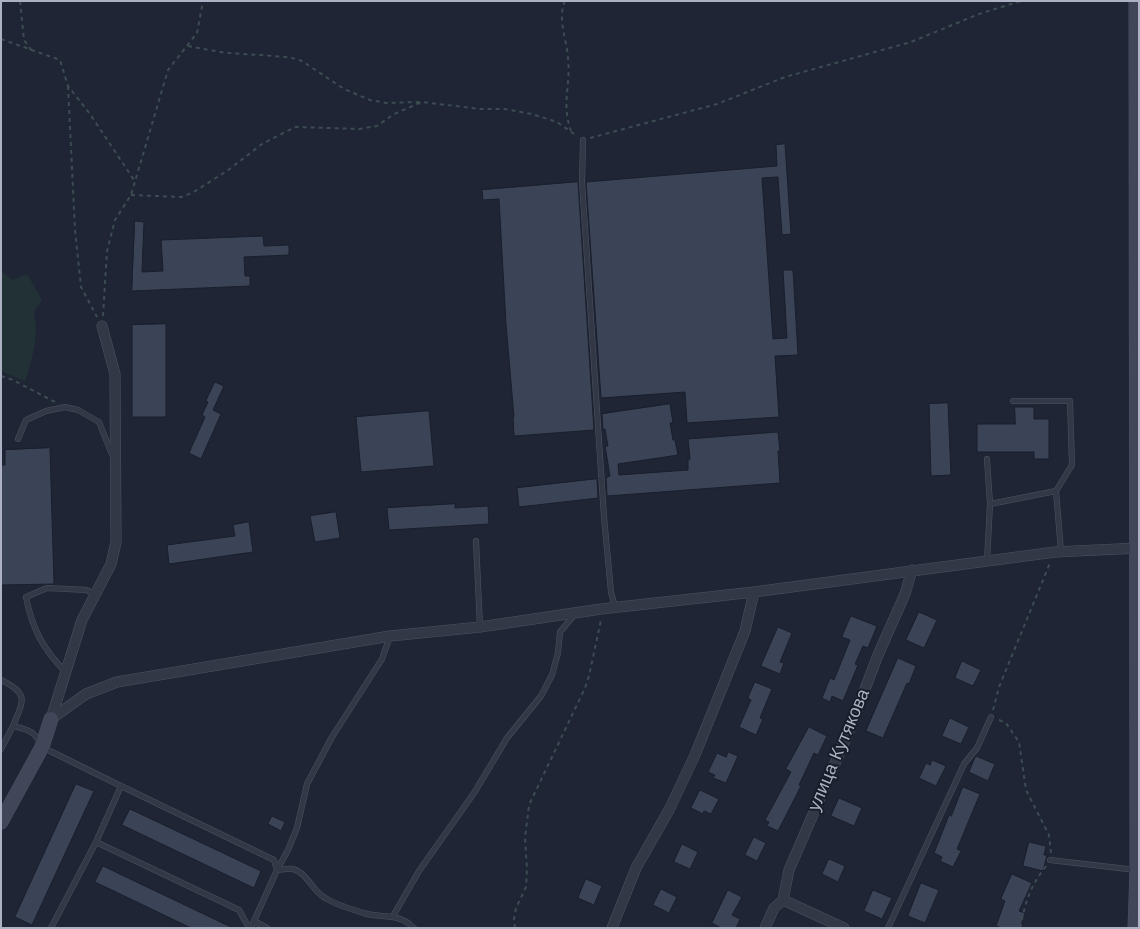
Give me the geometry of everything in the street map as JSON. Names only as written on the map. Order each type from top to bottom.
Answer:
[{"type":"main road","points":[[1135,928],[1137,870],[1138,548],[1136,1]]},
{"type":"main road","points":[[1,822],[42,746],[52,720]]},
{"type":"street","points":[[52,720],[82,620],[111,564],[116,542],[115,374],[102,326]]},
{"type":"street","points":[[52,720],[86,694],[117,682],[390,636],[480,627],[601,609],[754,592],[1058,552],[1138,548]]},
{"type":"street","name":"улица Кутякова","points":[[765,928],[774,908],[783,900],[789,870],[849,731],[878,655],[905,594],[912,570]]},
{"type":"street","points":[[612,928],[636,868],[669,810],[695,755],[744,630],[754,592]]},
{"type":"street","points":[[783,900],[844,928]]},
{"type":"lane","points":[[583,140],[582,182],[604,517],[611,592],[616,608]]},
{"type":"lane","points":[[1013,401],[1070,401],[1072,465],[1056,491],[1058,552]]},
{"type":"lane","points":[[18,439],[26,420],[46,411],[65,406],[78,410],[99,422],[116,467]]},
{"type":"lane","points":[[987,459],[990,504],[987,562]]},
{"type":"lane","points":[[990,504],[1056,491]]},
{"type":"lane","points":[[476,541],[480,627]]},
{"type":"lane","points":[[67,674],[54,661],[40,640],[30,618],[26,597],[47,588],[87,590],[95,595]]},
{"type":"lane","points":[[393,916],[419,871],[474,793],[506,738],[541,696],[552,675],[558,653],[560,632],[574,614]]},
{"type":"lane","points":[[250,928],[297,828],[308,784],[332,737],[382,658],[390,636]]},
{"type":"lane","points":[[1,680],[16,688],[22,696],[22,703],[13,726],[1,749]]},
{"type":"lane","points":[[888,928],[964,764],[977,748],[991,716]]},
{"type":"lane","points":[[13,726],[25,729],[37,736],[42,746],[274,860],[277,870]]},
{"type":"lane","points":[[51,928],[96,842],[121,786]]},
{"type":"lane","points":[[96,842],[240,910],[250,928]]},
{"type":"lane","points":[[1050,860],[1137,870]]},
{"type":"lane","points":[[277,870],[292,868],[302,874],[310,885],[325,898],[348,908],[369,914],[393,916],[414,928]]},
{"type":"lane","points":[[254,921],[268,928]]},
{"type":"path","points":[[20,1],[24,40],[32,51]]},
{"type":"path","points":[[102,326],[107,251],[115,220],[131,195],[168,70],[197,33],[202,1]]},
{"type":"path","points":[[565,1],[561,12],[568,57],[565,107],[571,131]]},
{"type":"path","points":[[188,46],[226,53],[289,56],[302,60],[344,89],[370,100],[386,103],[422,102],[480,109],[513,110],[557,122],[583,140],[717,104],[785,76],[911,42],[979,14],[1021,1]]},
{"type":"path","points":[[1,39],[60,60],[68,86],[75,230],[80,287],[102,326]]},
{"type":"path","points":[[68,86],[90,114],[134,180]]},
{"type":"path","points":[[131,195],[181,197],[192,193],[227,171],[262,144],[294,127],[358,129],[377,126],[394,114],[422,102]]},
{"type":"path","points":[[1,376],[65,406]]},
{"type":"path","points":[[1020,928],[1024,907],[1032,884],[1050,860],[1049,835],[1026,790],[1019,742],[1006,723],[991,716],[999,687],[1058,552]]},
{"type":"path","points":[[515,928],[515,913],[526,887],[525,838],[529,805],[585,688],[600,627],[601,609]]},
{"type":"shaded area","points":[[1,271],[13,280],[27,274],[42,300],[34,312],[36,329],[34,346],[25,381],[3,372],[1,369]]},
{"type":"building","points":[[785,144],[791,234],[782,235],[778,177],[762,178],[773,339],[787,338],[783,270],[793,270],[798,355],[775,356],[779,417],[687,423],[685,392],[601,398],[586,182],[777,166],[776,145]]},
{"type":"building","points":[[578,182],[594,430],[514,436],[499,199],[483,200],[482,190]]},
{"type":"building","points":[[135,221],[144,222],[142,272],[163,271],[161,240],[263,236],[264,246],[289,245],[289,255],[244,257],[245,276],[250,276],[250,286],[132,291]]},
{"type":"building","points":[[166,324],[166,417],[132,417],[132,325]]},
{"type":"building","points":[[215,382],[224,386],[213,410],[221,414],[201,459],[189,453],[205,417],[202,415],[208,402],[206,401]]},
{"type":"building","points":[[948,403],[951,475],[931,476],[929,404]]},
{"type":"building","points":[[670,404],[673,423],[670,423],[678,455],[618,464],[619,475],[688,470],[688,460],[690,459],[688,439],[778,432],[780,483],[607,496],[606,478],[610,476],[605,446],[608,446],[605,429],[603,430],[602,414]]},
{"type":"building","points":[[1015,407],[1034,407],[1034,419],[1049,419],[1049,459],[1034,459],[1034,452],[977,452],[977,424],[1015,424]]},
{"type":"building","points":[[429,411],[434,466],[361,472],[356,417]]},
{"type":"building","points":[[50,448],[54,584],[1,585],[1,465],[5,465],[5,450]]},
{"type":"building","points":[[597,479],[598,498],[519,507],[517,488]]},
{"type":"building","points":[[455,504],[455,508],[488,506],[489,524],[389,530],[387,508]]},
{"type":"building","points":[[336,512],[340,538],[315,542],[310,516]]},
{"type":"building","points":[[249,522],[253,552],[169,564],[167,545],[235,536],[233,525]]},
{"type":"building","points":[[919,612],[937,620],[924,648],[906,640]]},
{"type":"building","points":[[851,616],[877,626],[868,648],[863,646],[855,664],[858,665],[843,701],[832,696],[830,702],[822,698],[830,678],[834,680],[850,640],[842,637]]},
{"type":"building","points":[[778,627],[792,633],[780,662],[784,663],[780,674],[761,666]]},
{"type":"building","points":[[898,658],[916,666],[883,738],[866,731]]},
{"type":"building","points":[[962,661],[981,670],[973,686],[955,678]]},
{"type":"building","points":[[755,682],[772,689],[760,718],[763,719],[756,735],[739,727],[751,700],[748,698]]},
{"type":"building","points":[[950,718],[969,727],[961,744],[942,736]]},
{"type":"building","points":[[809,727],[827,736],[818,755],[814,753],[799,785],[801,786],[778,831],[767,826],[769,822],[765,820],[791,772],[786,769]]},
{"type":"building","points":[[728,752],[738,756],[726,783],[713,778],[715,775],[708,772],[717,753],[726,757]]},
{"type":"building","points":[[976,756],[995,764],[988,781],[969,772]]},
{"type":"building","points":[[932,760],[946,766],[936,786],[919,778],[926,763],[930,765]]},
{"type":"building","points":[[76,784],[94,791],[32,925],[15,917]]},
{"type":"building","points":[[963,787],[980,794],[957,849],[961,851],[953,867],[940,861],[942,857],[934,853],[949,815],[951,816]]},
{"type":"building","points":[[700,790],[719,799],[711,814],[704,811],[703,814],[691,808]]},
{"type":"building","points":[[839,798],[862,808],[854,826],[831,816]]},
{"type":"building","points":[[130,809],[261,871],[254,888],[122,825]]},
{"type":"building","points":[[272,816],[285,822],[281,831],[268,824]]},
{"type":"building","points":[[754,837],[766,843],[757,861],[745,855]]},
{"type":"building","points":[[1029,842],[1046,846],[1044,855],[1047,855],[1043,871],[1023,866]]},
{"type":"building","points":[[682,844],[698,852],[690,869],[674,862]]},
{"type":"building","points":[[829,859],[845,866],[838,882],[822,874]]},
{"type":"building","points":[[103,866],[233,928],[191,928],[95,882]]},
{"type":"building","points":[[1012,874],[1032,883],[1019,911],[1025,913],[1020,928],[1002,928],[996,926],[1005,901],[1001,899]]},
{"type":"building","points":[[586,879],[602,886],[594,905],[578,898]]},
{"type":"building","points":[[921,883],[939,890],[925,923],[908,916]]},
{"type":"building","points":[[661,889],[677,897],[669,913],[653,905]]},
{"type":"building","points":[[728,890],[742,897],[732,915],[740,919],[736,928],[721,928],[712,923]]},
{"type":"building","points":[[873,890],[892,898],[882,919],[864,911]]}]
